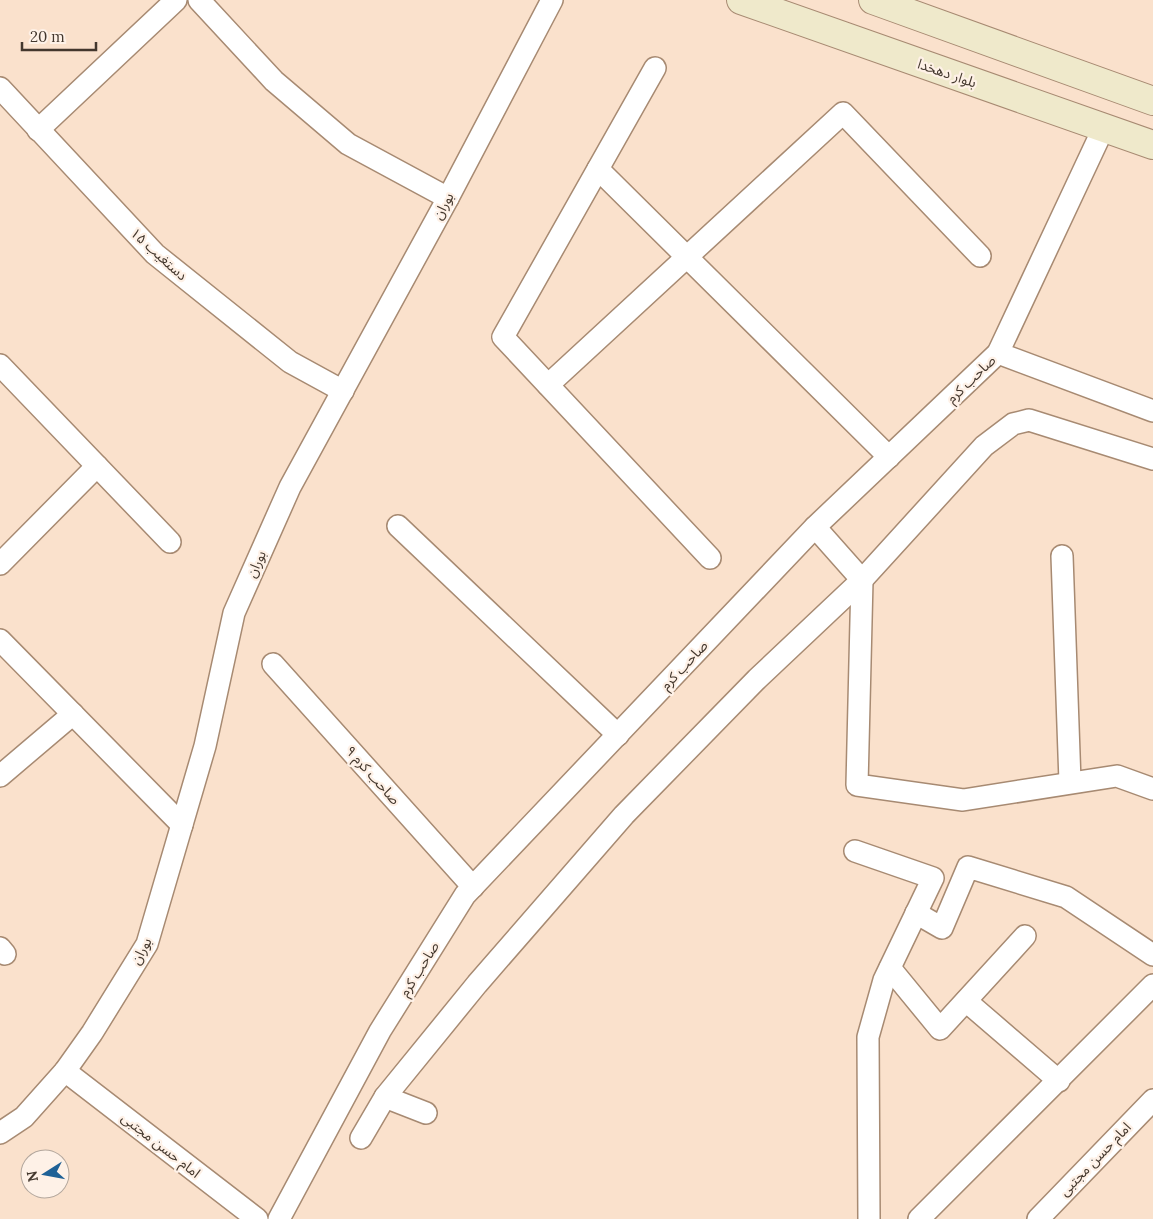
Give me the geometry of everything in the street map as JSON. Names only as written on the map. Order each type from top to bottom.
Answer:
[{"type":"street","points":[[38,130],[176,0]]},
{"type":"street","points":[[200,0],[274,81],[348,144],[448,198]]},
{"type":"street","name":"بوران","points":[[0,1133],[24,1117],[64,1071],[92,1033],[147,944],[205,746],[234,613],[290,488],[448,198],[552,0]]},
{"type":"street","name":"بلوار دهخدا","points":[[741,0],[1153,145]]},
{"type":"street","points":[[874,0],[1153,101]]},
{"type":"street","points":[[943,72],[956,30]]},
{"type":"street","points":[[655,68],[503,337],[710,558]]},
{"type":"street","name":"دستغیب ۱۵","points":[[0,88],[155,254],[290,362],[343,391]]},
{"type":"street","points":[[548,385],[843,113],[980,256]]},
{"type":"street","name":"صاحب کرم","points":[[279,1219],[380,1031],[465,895],[815,527],[998,353],[1104,127]]},
{"type":"street","points":[[598,169],[889,457]]},
{"type":"street","points":[[998,353],[1153,411]]},
{"type":"street","points":[[0,365],[170,542]]},
{"type":"street","points":[[362,1138],[385,1097],[477,984],[624,815],[757,679],[862,580],[984,446],[1013,424],[1029,420],[1153,459]]},
{"type":"street","points":[[0,564],[97,466]]},
{"type":"street","points":[[398,526],[618,735]]},
{"type":"street","points":[[815,527],[862,580],[857,784],[963,800],[1117,776],[1153,789]]},
{"type":"street","points":[[1062,556],[1070,782]]},
{"type":"street","points":[[0,640],[182,825]]},
{"type":"street","name":"صاحب کرم ۹","points":[[273,664],[473,887]]},
{"type":"street","points":[[0,776],[73,714]]},
{"type":"street","points":[[855,851],[933,878],[884,980],[868,1037],[869,1219]]},
{"type":"street","points":[[916,913],[942,928],[968,867],[1066,897],[1153,955]]},
{"type":"street","points":[[890,968],[940,1029],[1025,936]]},
{"type":"street","points":[[919,1219],[1153,985]]},
{"type":"street","points":[[966,1001],[1059,1081]]},
{"type":"street","name":"امام حسن مجتبی","points":[[64,1071],[257,1219]]},
{"type":"street","points":[[385,1097],[426,1112]]},
{"type":"street","name":"امام حسن مجتبی","points":[[1038,1219],[1153,1100]]}]
